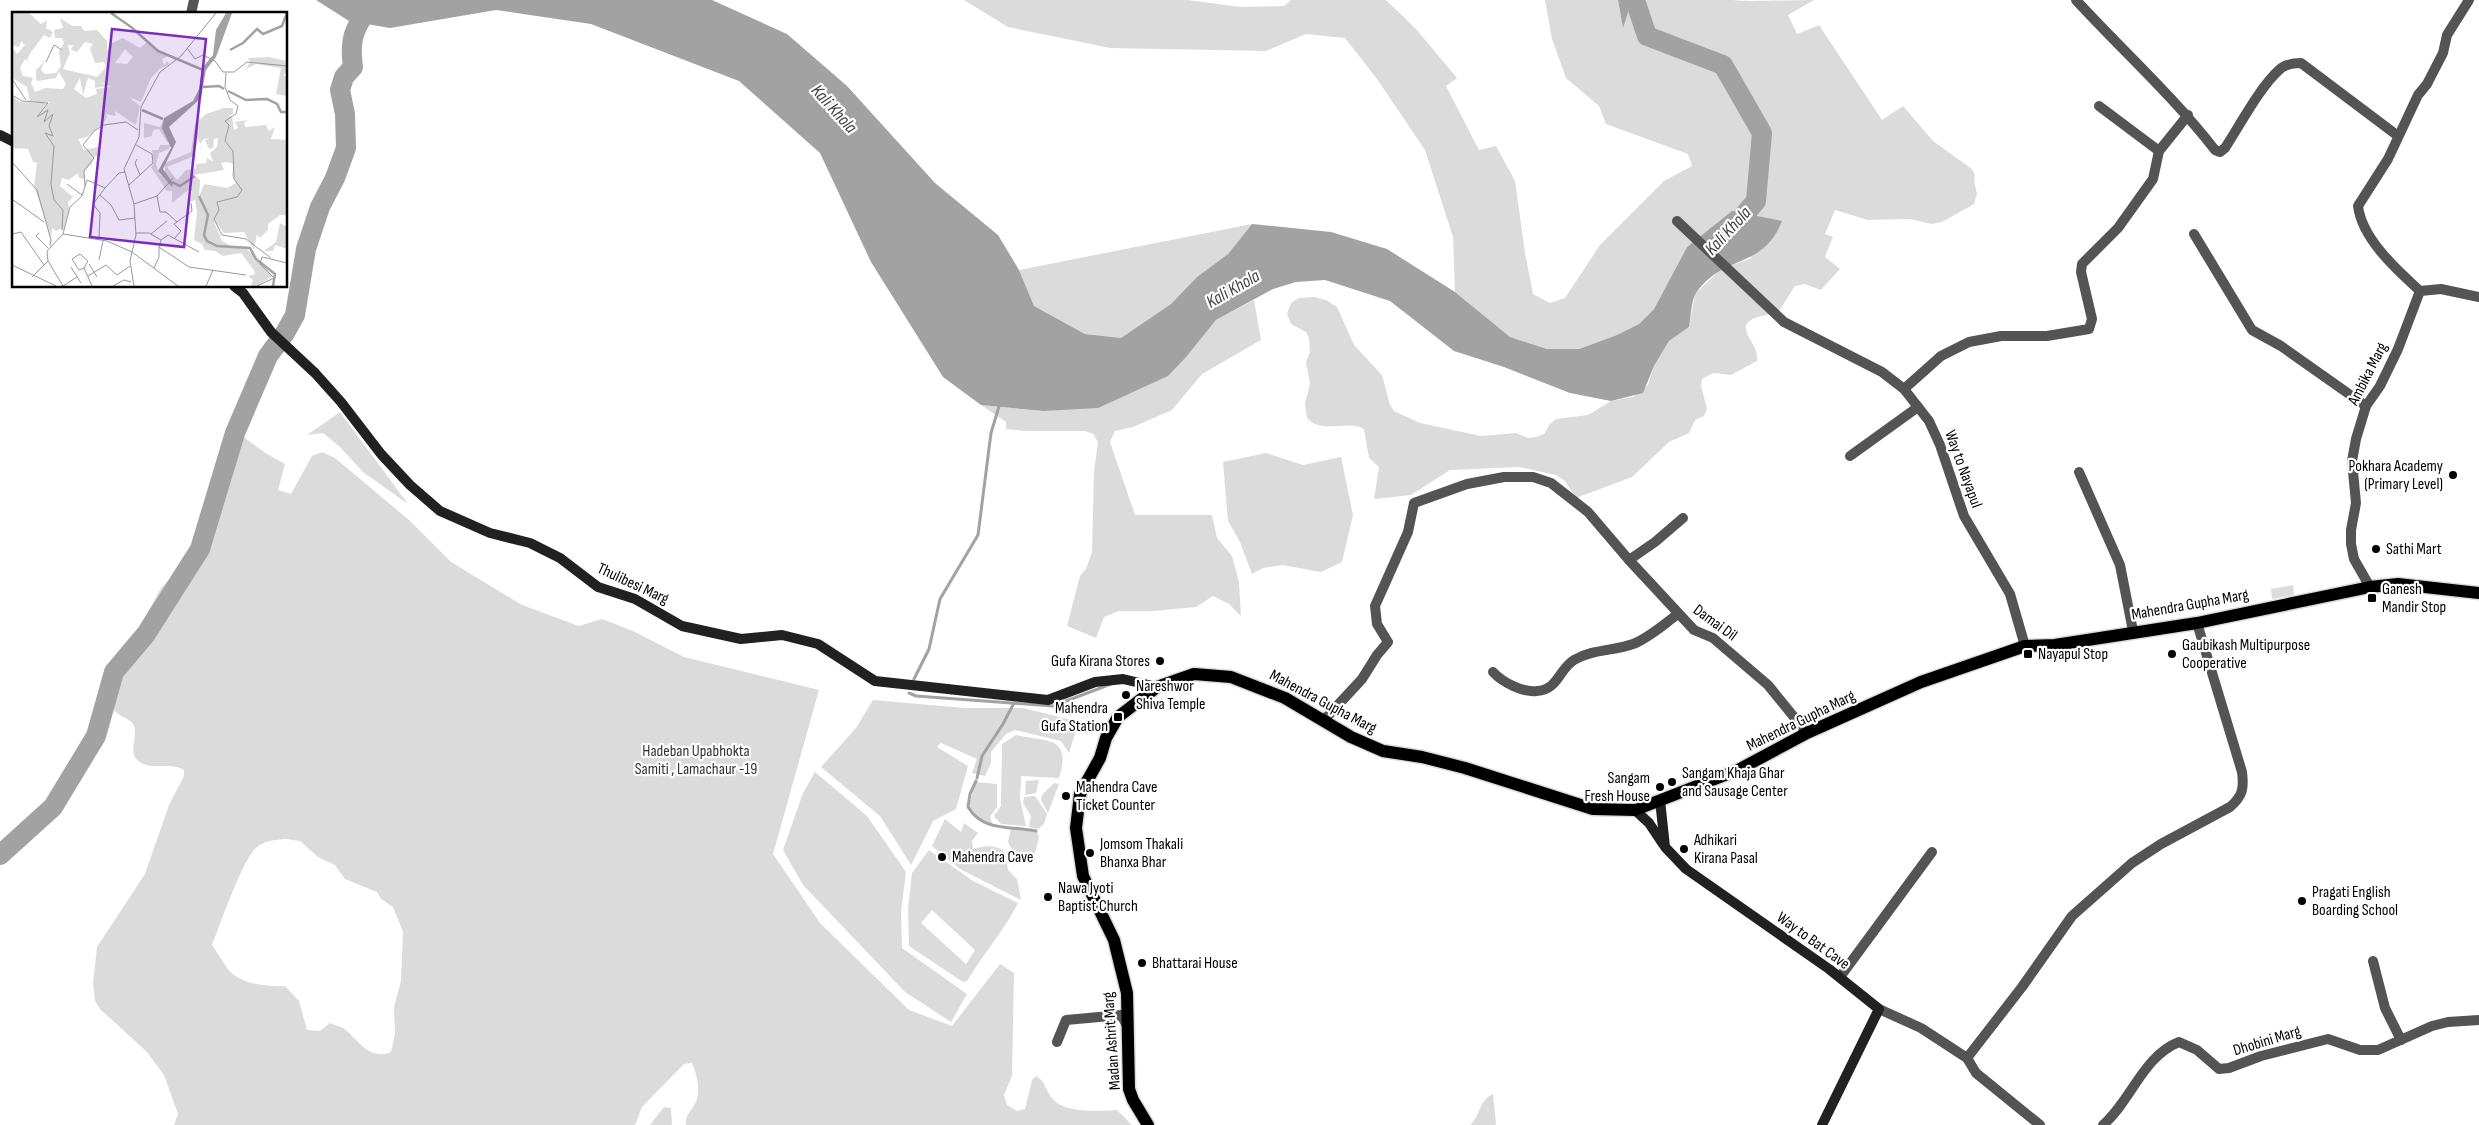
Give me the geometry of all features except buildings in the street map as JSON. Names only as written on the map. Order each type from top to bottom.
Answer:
[{"type":"main road","points":[[0,135],[12,141]]},
{"type":"main road","name":"Thulibesi Marg","points":[[237,288],[243,293],[271,332],[335,395],[392,467],[410,486],[440,510],[490,534],[536,546],[560,558],[598,587],[636,599],[682,626],[741,639],[782,635],[818,644],[875,681],[1048,700],[1095,682],[1123,679],[1157,687]]},
{"type":"main road","name":"Mahendra Gupha Marg","points":[[1157,687],[1194,674],[1231,676],[1285,698],[1351,737],[1383,751],[1422,757],[1465,768],[1593,809],[1635,810],[1738,770],[1807,733],[1921,682],[2025,646],[2055,645],[2133,631],[2197,623],[2370,587],[2398,584],[2479,594]]},
{"type":"main road","name":"Madan Ashrit Marg","points":[[1148,1125],[1133,1100],[1129,1089],[1127,993],[1114,940],[1084,876],[1076,828],[1080,794],[1100,758],[1106,738],[1118,717],[1157,687]]},
{"type":"main road","points":[[1660,800],[1665,847]]},
{"type":"main road","name":"Way to Bat Cave","points":[[1635,810],[1649,823],[1665,847],[1686,869],[1840,977],[1880,1009]]},
{"type":"main road","points":[[1822,1125],[1880,1009]]},
{"type":"street","points":[[2076,0],[2122,50],[2188,115],[2215,150],[2220,152],[2280,69],[2291,64],[2301,63],[2398,136]]},
{"type":"street","points":[[2469,0],[2447,35],[2443,53],[2427,84],[2418,95],[2388,159],[2358,206],[2359,213],[2379,251],[2420,291],[2441,289],[2479,298]]},
{"type":"street","points":[[2099,106],[2159,151]]},
{"type":"street","points":[[1904,389],[1941,356],[1969,342],[2001,336],[2046,336],[2089,329],[2092,319],[2080,272],[2082,264],[2118,228],[2153,179],[2159,151],[2188,115]]},
{"type":"street","name":"Way to Nayapul","points":[[1677,221],[1697,237],[1784,322],[1882,372],[1904,389],[1929,421],[1940,446],[1964,516],[2010,594],[2025,646]]},
{"type":"street","points":[[2194,234],[2252,330],[2281,346],[2366,406]]},
{"type":"street","name":"Ambika Marg","points":[[2370,587],[2354,559],[2351,537],[2356,503],[2352,461],[2366,406],[2380,386],[2398,349],[2420,291]]},
{"type":"street","points":[[1850,456],[1918,407]]},
{"type":"street","points":[[2079,472],[2120,565],[2133,631]]},
{"type":"street","name":"Damai Dil","points":[[1324,720],[1362,679],[1377,655],[1388,642],[1376,624],[1375,606],[1408,532],[1412,506],[1418,500],[1467,484],[1519,475],[1551,483],[1588,512],[1678,614],[1694,630],[1713,638],[1768,685],[1807,733]]},
{"type":"street","points":[[1629,560],[1655,542],[1683,518]]},
{"type":"street","points":[[1492,672],[1500,680],[1528,691],[1546,689],[1556,683],[1574,660],[1598,650],[1635,644],[1678,614]]},
{"type":"street","points":[[1967,1058],[2022,987],[2072,916],[2132,863],[2161,844],[2230,807],[2239,800],[2243,791],[2242,772],[2197,623]]},
{"type":"street","points":[[1840,977],[1932,852]]},
{"type":"street","points":[[2373,961],[2385,1008],[2401,1040]]},
{"type":"street","points":[[1880,1009],[1921,1028],[1967,1058],[1976,1073],[2040,1125]]},
{"type":"street","points":[[1057,1042],[1066,1020],[1120,1014],[1129,1028]]},
{"type":"street","name":"Dhobini Marg","points":[[2103,1125],[2120,1106],[2157,1056],[2180,1042],[2197,1050],[2218,1068],[2229,1068],[2261,1056],[2328,1039],[2360,1050],[2378,1050],[2432,1026],[2448,1022],[2479,1020]]},
{"type":"green space","points":[[964,0],[1188,0],[1240,7],[1284,6],[1291,0],[1386,0],[1416,29],[1457,78],[1446,86],[1479,150],[1496,146],[1515,181],[1533,294],[1550,303],[1565,298],[1600,245],[1664,181],[1692,166],[1688,154],[1606,124],[1599,106],[1566,78],[1552,39],[1545,0],[1618,0],[1623,27],[1632,0],[1814,0],[1788,15],[1797,34],[1819,25],[1882,120],[1903,106],[1933,141],[1972,169],[1975,175],[1974,181],[1977,194],[1974,204],[1942,222],[1932,224],[1910,219],[1868,220],[1835,210],[1825,234],[1833,237],[1825,257],[1840,269],[1821,290],[1805,284],[1795,286],[1778,313],[1760,316],[1750,321],[1746,326],[1746,332],[1754,345],[1757,361],[1731,375],[1713,373],[1702,379],[1701,386],[1707,409],[1704,416],[1695,420],[1689,433],[1669,442],[1632,477],[1576,498],[1565,481],[1556,475],[1519,467],[1450,470],[1411,495],[1374,499],[1379,467],[1369,458],[1364,429],[1350,425],[1320,425],[1313,423],[1307,418],[1305,404],[1310,384],[1306,362],[1310,352],[1309,338],[1306,332],[1291,324],[1287,314],[1291,303],[1299,298],[1314,297],[1326,300],[1337,307],[1354,345],[1382,375],[1390,405],[1394,411],[1420,423],[1481,436],[1516,433],[1528,438],[1544,434],[1550,424],[1556,419],[1588,415],[1611,401],[1633,397],[1648,385],[1654,366],[1669,341],[1689,327],[1695,294],[1721,269],[1752,258],[1710,230],[1687,247],[1654,309],[1639,324],[1617,335],[1579,349],[1547,349],[1510,337],[1455,292],[1453,237],[1425,150],[1377,79],[1345,38],[1306,34],[1266,51],[1110,48],[1008,27]]},
{"type":"green space","points":[[1252,224],[1228,254],[1197,277],[1171,304],[1121,338],[1085,334],[1034,306],[1019,270]]},
{"type":"green space","points":[[1254,300],[1261,340],[1202,374],[1172,410],[1133,427],[1115,431],[1110,442],[1135,515],[1212,515],[1217,538],[1232,556],[1239,582],[1241,616],[1229,604],[1213,596],[1196,607],[1154,611],[1119,611],[1104,617],[1096,638],[1067,626],[1080,576],[1086,569],[1092,552],[1094,472],[1098,442],[1093,434],[1085,431],[1006,429],[1006,422],[981,405],[1043,411],[1187,356],[1216,320]]},
{"type":"green space","points":[[340,412],[408,504],[363,472],[340,447],[323,433],[307,435]]},
{"type":"green space","name":"Hadeban Upabhokta Samiti , Lamachaur -19","points":[[242,436],[285,464],[278,490],[291,494],[312,456],[322,452],[335,458],[409,520],[451,562],[522,605],[579,626],[602,619],[633,631],[684,657],[819,690],[773,854],[820,923],[909,1010],[952,1026],[1000,964],[1014,973],[1012,1076],[1004,1095],[1007,1105],[1017,1111],[1025,1109],[1032,1080],[1036,1076],[1042,1081],[1052,1098],[1065,1107],[1083,1110],[1117,1110],[1132,1125],[686,1125],[686,1118],[696,1103],[698,1095],[698,1081],[692,1063],[684,1064],[642,1107],[635,1125],[174,1125],[178,1114],[164,1075],[147,1052],[100,1009],[95,1001],[93,983],[97,947],[145,874],[169,805],[184,776],[184,770],[173,766],[145,765],[136,759],[133,752],[134,726],[131,721],[117,713],[111,704],[109,695],[117,676],[147,644],[136,633],[161,588],[181,567],[196,541],[206,544],[233,456]],"holes":[[[286,839],[300,841],[318,857],[335,865],[345,879],[377,892],[381,899],[393,907],[403,932],[401,981],[394,1007],[395,1034],[391,1052],[378,1054],[367,1050],[344,1029],[330,1023],[320,1031],[307,1030],[299,1001],[285,986],[262,985],[238,978],[227,968],[212,945],[226,908],[251,854],[257,847],[267,842]]]},
{"type":"green space","points":[[1266,453],[1303,465],[1341,457],[1353,515],[1342,562],[1321,572],[1282,565],[1263,568],[1252,574],[1240,542],[1228,521],[1223,462]]},
{"type":"green space","points":[[2293,585],[2294,595],[2272,599],[2271,589]]},
{"type":"green space","points":[[873,700],[965,708],[1023,708],[1096,726],[1094,733],[1077,727],[1069,753],[1061,741],[1015,730],[1006,734],[991,752],[991,763],[985,776],[972,773],[977,759],[941,743],[937,747],[968,766],[956,809],[933,821],[911,865],[880,816],[821,767],[856,728]]},
{"type":"green space","points":[[1016,735],[1054,743],[1060,748],[1062,755],[1059,778],[1021,776],[1020,799],[1026,826],[1001,824],[994,816],[1001,806],[1002,744]]},
{"type":"green space","points":[[815,772],[867,816],[906,872],[901,912],[902,948],[967,994],[951,1022],[905,992],[803,885],[783,850],[803,793]]},
{"type":"green space","points":[[1039,780],[1036,793],[1025,795],[1026,781]]},
{"type":"green space","points":[[975,782],[997,784],[997,807],[990,817],[993,826],[977,818],[969,808]]},
{"type":"green space","points":[[1054,783],[1059,784],[1048,813],[1041,800],[1042,795]]},
{"type":"green space","points":[[1035,796],[1047,814],[1044,824],[1038,829],[1029,827],[1031,816],[1023,803],[1024,797]]},
{"type":"green space","points":[[945,819],[961,832],[964,823],[978,833],[972,841],[973,849],[990,846],[1005,852],[1008,870],[1017,879],[1021,900],[960,869],[932,846]]},
{"type":"green space","points":[[1011,828],[1037,832],[1039,838],[1034,856],[1013,852],[1008,842]]},
{"type":"green space","points":[[929,850],[973,881],[1018,903],[967,981],[963,982],[909,946],[908,909],[912,873]],"holes":[[[932,910],[975,950],[966,964],[921,923]]]},
{"type":"green space","points":[[1493,1094],[1496,1125],[1470,1125],[1482,1104]]},
{"type":"green space","points":[[664,1107],[671,1108],[672,1125],[650,1125]]},
{"type":"water","points":[[316,0],[712,0],[787,34],[847,86],[935,183],[998,235],[1019,270],[1034,306],[1085,334],[1121,338],[1171,304],[1197,277],[1228,254],[1252,224],[1331,232],[1387,249],[1455,292],[1510,337],[1547,349],[1579,349],[1617,335],[1639,324],[1654,309],[1687,247],[1732,211],[1782,221],[1774,237],[1764,247],[1754,255],[1707,280],[1696,293],[1689,327],[1669,341],[1654,366],[1643,393],[1611,401],[1570,393],[1504,367],[1454,351],[1390,301],[1325,280],[1296,282],[1273,289],[1216,320],[1168,376],[1098,408],[1043,411],[981,405],[943,377],[871,262],[820,153],[739,81],[591,24],[496,10],[390,28],[349,21]]},
{"type":"water","points":[[1618,0],[1632,0],[1623,28]]},
{"type":"waterway","name":"Kali Khola","points":[[1635,0],[1647,36],[1723,65],[1762,133],[1756,201],[1728,234]]},
{"type":"waterway","points":[[0,855],[53,807],[96,736],[114,672],[146,634],[200,549],[235,433],[268,356],[285,333],[295,315],[306,249],[320,207],[335,178],[346,148],[345,114],[340,90],[344,77],[353,67],[352,41],[354,34],[370,5]]},
{"type":"waterway","points":[[914,679],[929,649],[940,599],[978,535],[991,433],[1000,403]]},
{"type":"waterway","points":[[909,693],[916,696],[1053,706],[1111,684]]},
{"type":"waterway","points":[[977,778],[982,756],[1014,703]]},
{"type":"waterway","points":[[976,781],[970,794],[968,807],[981,821],[998,826],[1036,831]]},
{"type":"place","name":"Pokhara Academy (Primary Level)","points":[[2453,475]]},
{"type":"place","name":"Sathi Mart","points":[[2376,549]]},
{"type":"place","name":"Ganesh Mandir Stop","points":[[2372,598]]},
{"type":"place","name":"Nayapul Stop","points":[[2028,654]]},
{"type":"place","name":"Gaubikash Multipurpose Cooperative","points":[[2172,654]]},
{"type":"place","name":"Gufa Kirana Stores","points":[[1160,661]]},
{"type":"place","name":"Nareshwor Shiva Temple","points":[[1126,695]]},
{"type":"place","name":"Mahendra Gufa Station","points":[[1118,717]]},
{"type":"place","name":"Sangam Khaja Ghar and Sausage Center","points":[[1672,782]]},
{"type":"place","name":"Sangam Fresh House","points":[[1660,787]]},
{"type":"place","name":"Mahendra Cave Ticket Counter","points":[[1066,796]]},
{"type":"place","name":"Adhikari Kirana Pasal","points":[[1684,849]]},
{"type":"place","name":"Jomsom Thakali Bhanxa Bhar","points":[[1090,853]]},
{"type":"place","name":"Mahendra Cave","points":[[942,857]]},
{"type":"place","name":"Nawa Jyoti Baptist Church","points":[[1048,897]]},
{"type":"place","name":"Pragati English Boarding School","points":[[2302,901]]},
{"type":"place","name":"Bhattarai House","points":[[1142,963]]}]
